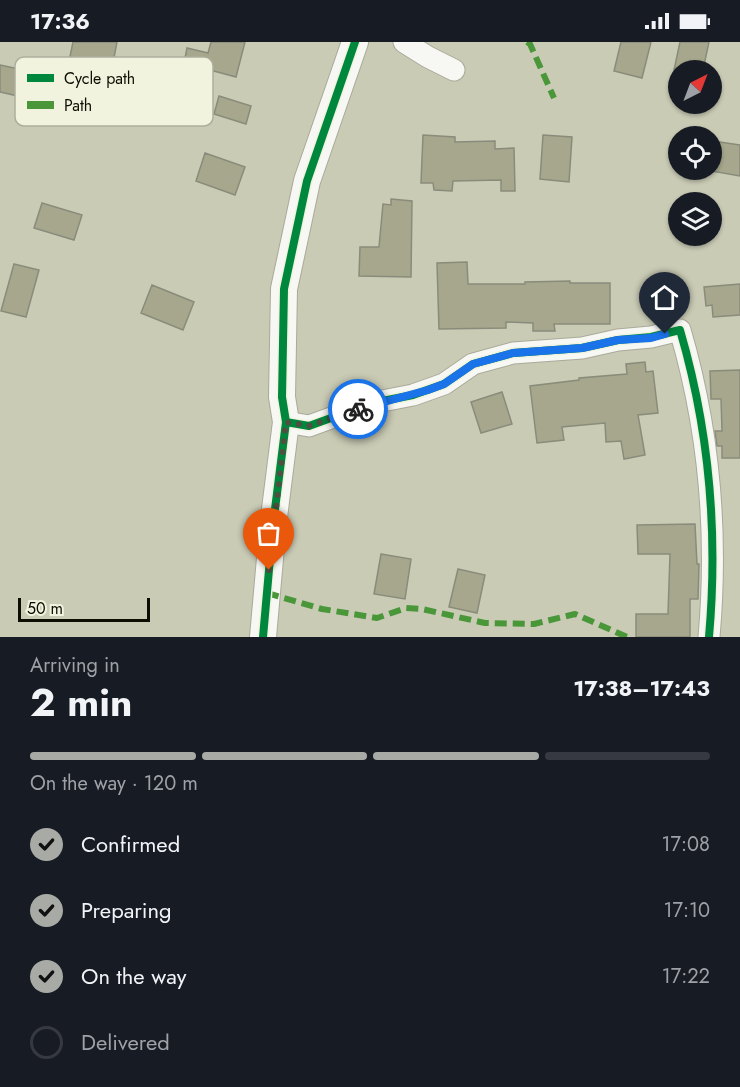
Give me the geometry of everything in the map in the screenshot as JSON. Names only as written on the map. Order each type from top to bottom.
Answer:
[{"type":"street","points":[[263,637],[273,525],[286,422],[282,397],[284,289],[307,181],[355,42]]},
{"type":"street","points":[[404,42],[454,70]]},
{"type":"street","points":[[286,422],[309,426],[372,404],[413,395],[444,384],[473,364],[513,353],[582,348],[618,340],[651,338],[680,330],[693,375],[710,496],[712,602],[709,637]]},
{"type":"building","points":[[73,42],[117,42],[114,57],[70,57]]},
{"type":"building","points":[[211,42],[245,42],[236,77],[213,71],[213,57],[185,57],[187,48],[208,53]]},
{"type":"building","points":[[621,42],[651,42],[642,78],[614,71]]},
{"type":"building","points":[[680,42],[709,42],[705,60],[676,60]]},
{"type":"building","points":[[0,65],[15,68],[15,95],[0,92]]},
{"type":"building","points":[[219,96],[251,106],[246,124],[214,114]]},
{"type":"building","points":[[423,135],[455,137],[455,142],[495,141],[495,149],[514,148],[515,191],[501,191],[501,180],[453,181],[452,191],[434,190],[433,183],[421,183]]},
{"type":"building","points":[[543,135],[572,137],[569,182],[540,179]]},
{"type":"building","points":[[722,142],[740,145],[740,176],[722,173]]},
{"type":"building","points":[[205,153],[245,167],[235,195],[196,181]]},
{"type":"building","points":[[391,199],[412,201],[411,277],[359,276],[360,247],[379,247],[383,204],[391,205]]},
{"type":"building","points":[[42,203],[82,215],[74,240],[34,228]]},
{"type":"building","points":[[467,262],[468,284],[570,281],[570,283],[610,283],[610,324],[554,324],[555,331],[533,331],[533,323],[506,322],[506,328],[439,329],[437,263]]},
{"type":"building","points":[[14,264],[39,270],[26,317],[1,311]]},
{"type":"building","points":[[740,284],[740,315],[713,317],[712,305],[706,306],[704,287]]},
{"type":"building","points":[[152,285],[194,302],[183,330],[141,313]]},
{"type":"building","points":[[645,362],[646,372],[653,371],[658,413],[638,415],[645,455],[624,459],[621,441],[606,442],[605,423],[562,427],[564,440],[537,443],[530,386],[579,380],[579,378],[627,374],[626,364]]},
{"type":"building","points":[[740,370],[740,458],[722,458],[722,446],[717,446],[715,431],[722,431],[721,399],[711,399],[710,371]]},
{"type":"building","points":[[502,392],[512,424],[481,433],[471,402]]},
{"type":"building","points":[[695,524],[697,564],[699,564],[698,599],[690,599],[690,637],[636,637],[636,614],[668,614],[670,554],[638,554],[637,525]]},
{"type":"building","points":[[381,554],[411,559],[405,599],[374,594]]},
{"type":"building","points":[[458,569],[485,575],[477,613],[449,607]]},
{"type":"marked path","points":[[527,42],[530,44],[554,98]]},
{"type":"marked path","points":[[267,593],[322,609],[377,618],[406,608],[422,609],[485,623],[534,624],[575,614],[627,637]]},
{"type":"cycle path","points":[[263,637],[273,525],[286,422],[282,397],[284,289],[307,181],[355,42]]},
{"type":"cycle path","points":[[286,422],[309,426],[372,403],[413,395],[444,384],[473,364],[513,353],[582,348],[680,330],[698,405],[709,482],[712,560],[709,637]]},
{"type":"way so far","points":[[269,570],[286,422],[309,426],[358,409]]},
{"type":"route","points":[[358,409],[428,390],[444,384],[473,364],[513,353],[582,348],[618,340],[651,338],[665,334]]}]
